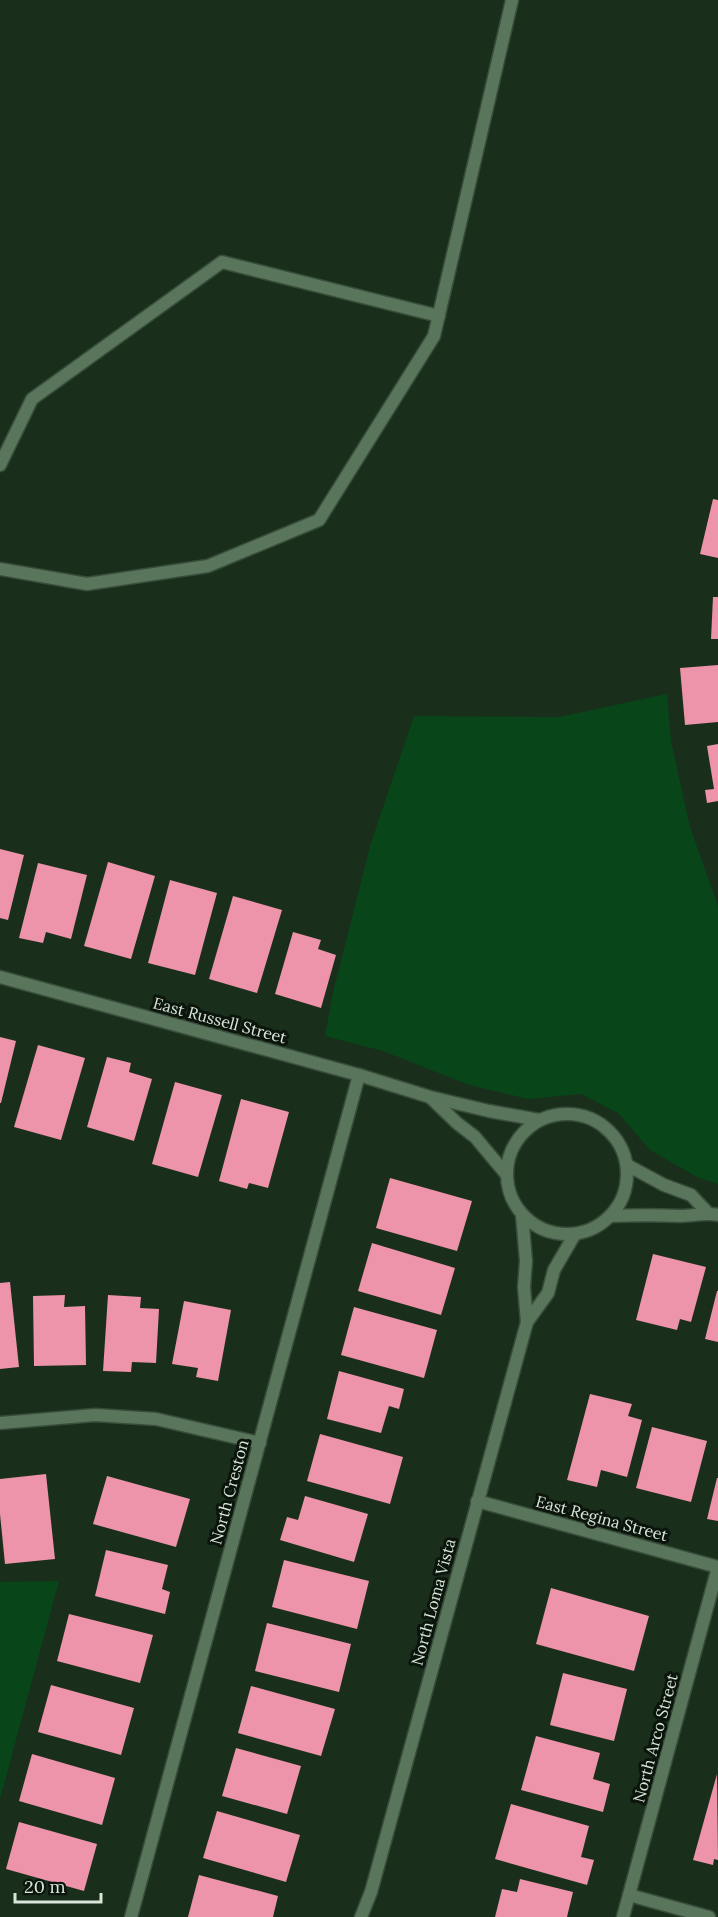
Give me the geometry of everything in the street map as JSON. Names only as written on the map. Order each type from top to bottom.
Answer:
[{"type":"street","points":[[0,569],[87,584],[208,566],[320,520],[434,336],[512,0]]},
{"type":"street","points":[[0,465],[32,399],[222,262],[439,316]]},
{"type":"street","name":"East Russell Street","points":[[0,977],[359,1075],[430,1097],[539,1120]]},
{"type":"street","name":"North Creston","points":[[130,1917],[359,1075]]},
{"type":"street","name":"East Russell Street","points":[[430,1097],[457,1123],[476,1137],[506,1174]]},
{"type":"street","points":[[562,1113],[580,1115],[597,1121],[611,1133],[621,1148],[627,1165],[627,1184],[621,1202],[610,1216],[593,1228],[574,1234],[555,1233],[537,1226],[522,1215],[508,1189],[506,1174],[508,1158],[515,1142],[525,1129],[539,1120],[562,1113]]},
{"type":"street","points":[[627,1165],[664,1185],[691,1195],[713,1214]]},
{"type":"street","points":[[610,1216],[713,1214]]},
{"type":"street","name":"North Loma Vista","points":[[522,1215],[526,1261],[524,1287],[527,1322]]},
{"type":"street","name":"North Loma Vista","points":[[367,1917],[371,1892],[527,1322],[548,1293],[554,1270],[574,1234]]},
{"type":"street","points":[[0,1423],[94,1415],[156,1419],[260,1443]]},
{"type":"street","name":"East Regina Street","points":[[477,1502],[718,1567]]},
{"type":"street","name":"North Arco Street","points":[[623,1917],[718,1567]]},
{"type":"street","name":"North Loma Vista","points":[[361,1917],[371,1892]]},
{"type":"street","points":[[629,1895],[709,1917]]},
{"type":"green space","points":[[667,694],[671,741],[690,827],[718,906],[718,1184],[697,1177],[650,1150],[618,1113],[581,1094],[528,1099],[469,1085],[383,1051],[325,1036],[333,992],[371,843],[414,716],[559,717]]},
{"type":"green space","points":[[59,1581],[0,1799],[0,1582]]},
{"type":"building","points":[[713,499],[718,500],[718,558],[700,554]]},
{"type":"building","points":[[713,597],[718,597],[718,639],[711,639]]},
{"type":"building","points":[[718,665],[718,722],[685,725],[680,668]]},
{"type":"building","points":[[718,744],[718,801],[707,803],[705,790],[714,789],[707,746]]},
{"type":"building","points":[[0,849],[24,855],[8,920],[0,918]]},
{"type":"building","points":[[108,862],[155,876],[131,959],[84,946]]},
{"type":"building","points":[[38,863],[87,875],[71,939],[46,932],[43,943],[19,938]]},
{"type":"building","points":[[170,880],[217,893],[195,975],[148,963]]},
{"type":"building","points":[[233,896],[282,910],[257,993],[209,979]]},
{"type":"building","points":[[293,932],[321,940],[318,949],[336,955],[321,1008],[275,994]]},
{"type":"building","points":[[0,1037],[16,1041],[1,1103],[0,1103]]},
{"type":"building","points":[[38,1045],[85,1058],[61,1140],[14,1127]]},
{"type":"building","points":[[107,1057],[131,1063],[129,1072],[152,1079],[134,1141],[87,1127]]},
{"type":"building","points":[[175,1082],[222,1095],[198,1177],[152,1164]]},
{"type":"building","points":[[241,1099],[289,1112],[268,1188],[249,1183],[247,1189],[219,1181]]},
{"type":"building","points":[[390,1178],[472,1201],[457,1251],[376,1228]]},
{"type":"building","points":[[372,1243],[455,1268],[441,1315],[358,1291]]},
{"type":"building","points":[[653,1254],[706,1267],[691,1322],[680,1319],[677,1330],[636,1320]]},
{"type":"building","points":[[10,1282],[19,1367],[0,1369],[0,1283]]},
{"type":"building","points":[[718,1291],[718,1342],[705,1339]]},
{"type":"building","points":[[65,1295],[64,1307],[85,1306],[86,1365],[34,1366],[33,1296]]},
{"type":"building","points":[[108,1295],[141,1297],[140,1308],[159,1309],[156,1363],[132,1362],[131,1372],[103,1371]]},
{"type":"building","points":[[184,1301],[231,1310],[218,1381],[196,1377],[198,1368],[172,1364]]},
{"type":"building","points":[[354,1307],[437,1330],[424,1378],[341,1355]]},
{"type":"building","points":[[339,1371],[404,1389],[399,1409],[389,1406],[381,1433],[327,1419]]},
{"type":"building","points":[[590,1394],[632,1404],[628,1416],[642,1420],[627,1477],[601,1470],[597,1487],[567,1480]]},
{"type":"building","points":[[652,1427],[707,1441],[691,1502],[636,1488]]},
{"type":"building","points":[[320,1434],[403,1457],[390,1504],[307,1481]]},
{"type":"building","points":[[46,1474],[55,1559],[5,1564],[0,1514],[0,1479]]},
{"type":"building","points":[[107,1476],[190,1499],[176,1547],[93,1524]]},
{"type":"building","points":[[718,1478],[718,1521],[707,1519]]},
{"type":"building","points":[[305,1496],[368,1514],[354,1562],[280,1540],[287,1517],[298,1520]]},
{"type":"building","points":[[106,1550],[168,1565],[162,1589],[170,1592],[165,1614],[95,1596]]},
{"type":"building","points":[[284,1560],[369,1581],[357,1629],[272,1607]]},
{"type":"building","points":[[551,1588],[649,1616],[634,1671],[536,1644]]},
{"type":"building","points":[[69,1614],[153,1635],[140,1683],[57,1661]]},
{"type":"building","points":[[267,1623],[351,1644],[339,1692],[255,1671]]},
{"type":"building","points":[[563,1673],[627,1689],[614,1741],[550,1725]]},
{"type":"building","points":[[51,1685],[134,1708],[121,1755],[38,1732]]},
{"type":"building","points":[[251,1686],[335,1709],[321,1756],[238,1733]]},
{"type":"building","points":[[536,1736],[600,1753],[593,1779],[610,1784],[603,1812],[521,1790]]},
{"type":"building","points":[[236,1748],[301,1766],[287,1814],[222,1796]]},
{"type":"building","points":[[32,1754],[115,1778],[102,1825],[19,1801]]},
{"type":"building","points":[[717,1774],[718,1860],[714,1859],[713,1865],[693,1860]]},
{"type":"building","points":[[511,1804],[589,1826],[581,1857],[594,1860],[587,1885],[495,1859]]},
{"type":"building","points":[[217,1811],[300,1835],[286,1882],[203,1858]]},
{"type":"building","points":[[19,1822],[97,1844],[84,1891],[6,1869]]},
{"type":"building","points":[[199,1875],[278,1896],[273,1917],[188,1917]]},
{"type":"building","points":[[520,1879],[573,1892],[567,1917],[495,1917],[502,1889],[517,1892]]}]
